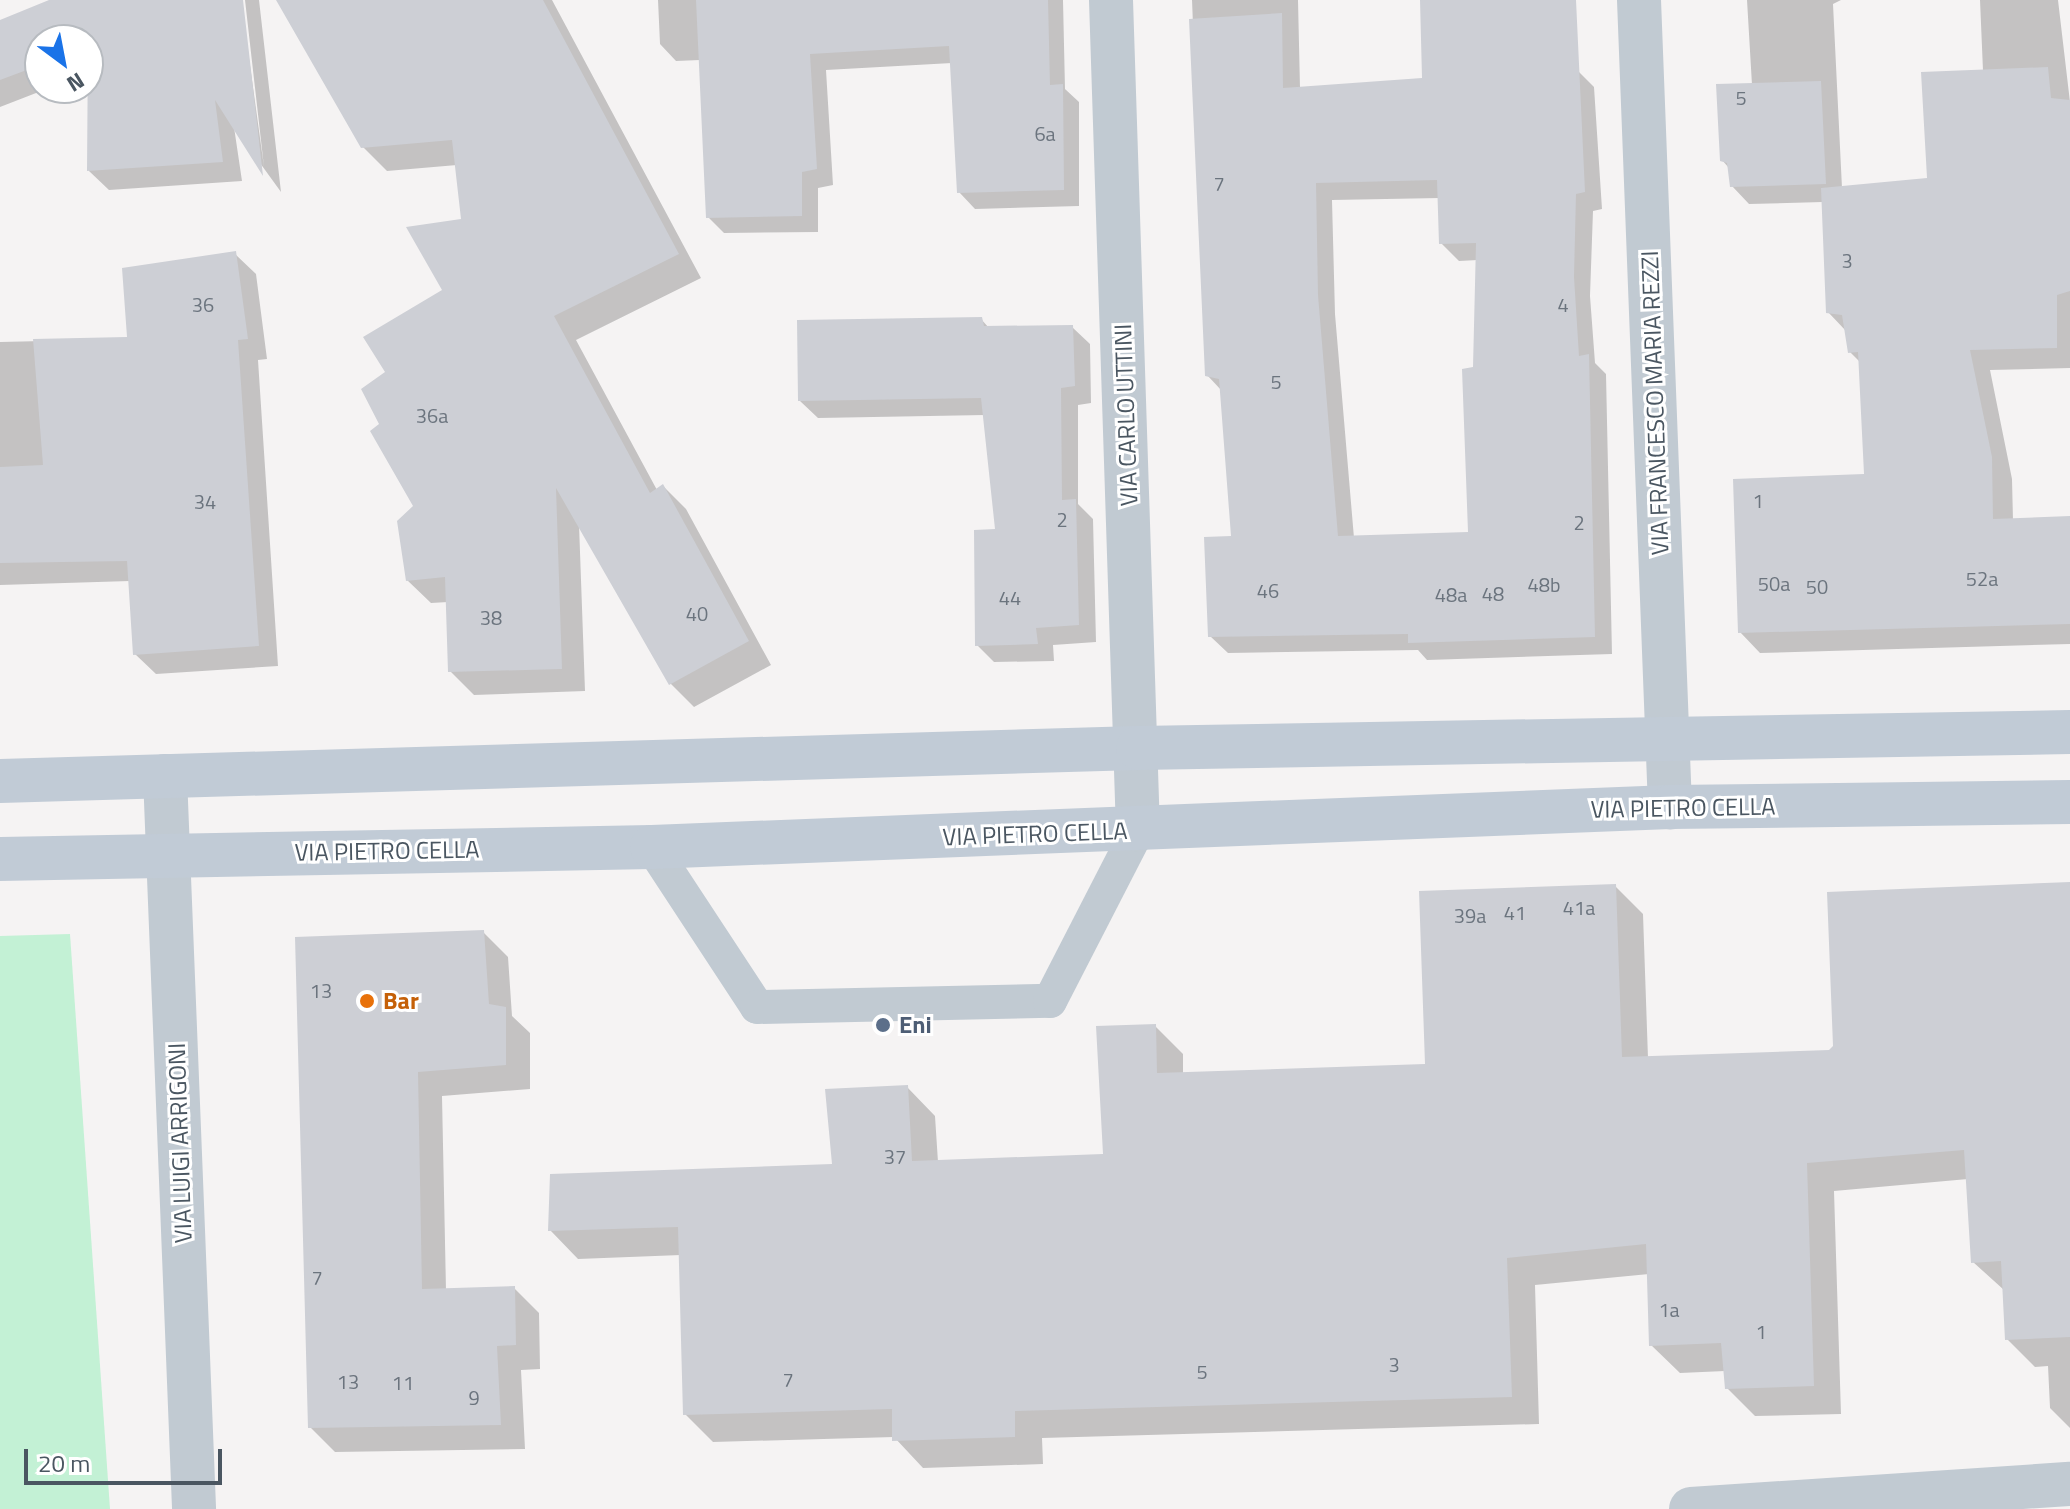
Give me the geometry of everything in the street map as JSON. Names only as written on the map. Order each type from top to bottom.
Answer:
[{"type":"main road","points":[[0,781],[1138,748],[1668,736],[2070,732]]},
{"type":"main road","name":"VIA PIETRO CELLA","points":[[0,859],[169,853],[652,847],[1670,807],[2070,802]]},
{"type":"street","name":"VIA CARLO UTTINI","points":[[1111,0],[1138,748],[1138,830]]},
{"type":"street","name":"VIA FRANCESCO MARIA REZZI","points":[[1639,0],[1670,807]]},
{"type":"street","name":"VIA LUIGI ARRIGONI","points":[[165,776],[194,1509]]},
{"type":"street","points":[[1691,1509],[2070,1484]]},
{"type":"lane","points":[[652,847],[757,1007],[1050,1001],[1138,830]]},
{"type":"green space","points":[[70,934],[110,1509],[0,1509],[0,936]]},
{"type":"building","points":[[49,0],[243,0],[263,176],[215,100],[223,162],[87,171],[88,104],[104,104],[104,24],[24,24],[24,71],[0,80],[0,20]]},
{"type":"building","points":[[276,0],[543,0],[679,254],[554,316],[650,493],[663,484],[749,641],[669,685],[556,488],[562,669],[448,672],[445,577],[406,581],[397,521],[413,506],[370,431],[379,424],[361,389],[385,372],[363,337],[442,290],[406,227],[461,219],[452,140],[361,148]]},
{"type":"building","points":[[696,0],[1048,0],[1050,85],[1063,84],[1064,190],[957,193],[949,46],[810,54],[817,169],[802,172],[802,216],[706,218]]},
{"type":"building","points":[[1420,0],[1576,0],[1585,192],[1576,194],[1574,277],[1579,356],[1589,354],[1595,637],[1408,643],[1408,634],[1208,637],[1204,537],[1231,536],[1219,379],[1205,376],[1189,19],[1282,13],[1283,88],[1422,78]],"holes":[[[1437,180],[1439,244],[1476,243],[1473,367],[1462,369],[1468,532],[1338,536],[1318,295],[1316,183]]]},
{"type":"building","points":[[2048,67],[2051,98],[2070,100],[2070,291],[2057,295],[2057,348],[1970,350],[1992,457],[1993,519],[2070,516],[2070,624],[1738,633],[1733,479],[1864,474],[1858,352],[1848,353],[1842,315],[1826,313],[1821,188],[1927,178],[1921,72]]},
{"type":"building","points":[[1821,81],[1826,184],[1730,187],[1727,163],[1720,161],[1716,84]]},
{"type":"building","points":[[236,251],[248,339],[238,340],[259,646],[133,655],[127,561],[0,563],[0,467],[43,465],[33,339],[127,337],[122,268]]},
{"type":"building","points":[[982,317],[984,326],[1073,325],[1075,386],[1061,388],[1062,500],[1076,499],[1079,625],[1036,628],[1038,644],[975,646],[974,530],[995,529],[981,398],[798,401],[797,320]]},
{"type":"building","points":[[2070,882],[2070,1337],[2005,1340],[2001,1261],[1971,1263],[1964,1150],[1807,1163],[1814,1386],[1725,1389],[1721,1343],[1649,1346],[1646,1244],[1507,1258],[1512,1397],[1015,1411],[1015,1437],[892,1441],[892,1409],[683,1415],[678,1227],[548,1231],[550,1174],[832,1164],[825,1089],[908,1085],[912,1161],[1103,1154],[1096,1026],[1156,1024],[1157,1073],[1425,1064],[1419,891],[1616,884],[1622,1057],[1829,1050],[1833,1046],[1827,892]]},
{"type":"building","points":[[484,930],[489,1004],[506,1007],[506,1065],[418,1072],[422,1289],[515,1286],[516,1345],[497,1346],[501,1425],[308,1428],[295,937]]},
{"type":"place","name":"Bar","points":[[367,1001]]},
{"type":"place","name":"Eni","points":[[883,1025]]}]
